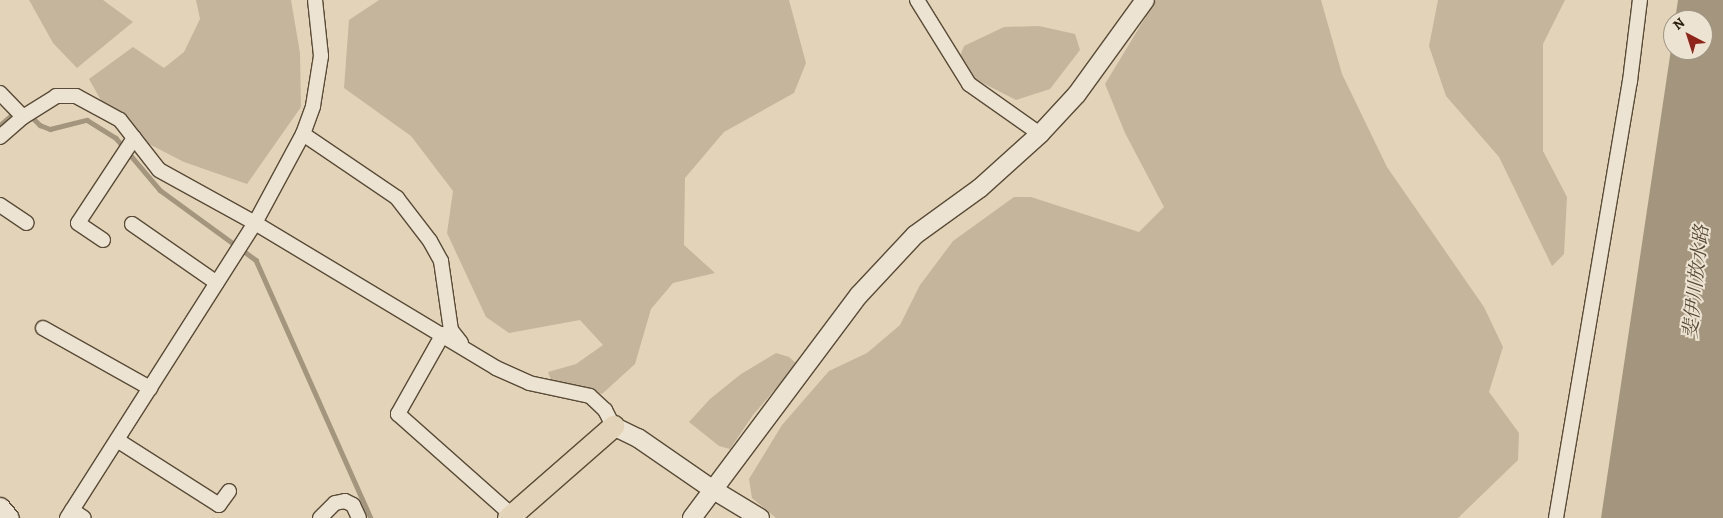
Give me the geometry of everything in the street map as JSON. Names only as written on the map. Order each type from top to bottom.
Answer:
[{"type":"main road","points":[[511,517],[613,426]]},
{"type":"main road","points":[[0,507],[9,518]]},
{"type":"street","points":[[84,518],[69,514],[255,223],[303,134],[313,106],[321,56],[315,0]]},
{"type":"street","points":[[917,0],[968,84],[1040,134]]},
{"type":"street","points":[[692,518],[859,295],[916,235],[980,188],[1040,134],[1077,94],[1146,0]]},
{"type":"street","points":[[1556,518],[1630,81],[1640,0]]},
{"type":"street","points":[[0,93],[23,117]]},
{"type":"street","points":[[0,137],[23,117],[56,96],[76,96],[120,120],[159,170],[255,223],[463,346],[496,368],[528,383],[590,396],[606,410],[613,426],[638,438],[712,490],[760,518]]},
{"type":"street","points":[[303,134],[397,198],[430,241],[441,262],[451,330],[463,346]]},
{"type":"street","points":[[103,240],[78,223],[134,138]]},
{"type":"street","points":[[0,206],[27,223]]},
{"type":"street","points":[[132,224],[217,283]]},
{"type":"street","points":[[43,328],[150,388]]},
{"type":"street","points":[[443,334],[398,414],[511,517]]},
{"type":"street","points":[[117,440],[219,505],[229,491]]},
{"type":"street","points":[[320,518],[335,502],[345,501],[353,505],[360,518]]},
{"type":"shaded area","points":[[29,0],[103,0],[133,22],[77,68],[53,43]]},
{"type":"shaded area","points":[[196,0],[291,0],[300,53],[301,107],[247,184],[184,162],[147,143],[128,118],[103,104],[89,79],[133,47],[164,68],[184,52],[200,19]]},
{"type":"shaded area","points":[[379,0],[789,0],[806,63],[794,93],[724,132],[685,178],[684,245],[715,273],[673,283],[651,309],[635,364],[602,394],[551,380],[548,372],[576,364],[603,345],[580,320],[509,333],[486,317],[447,233],[453,191],[411,136],[344,88],[349,20]]},
{"type":"shaded area","points":[[1156,0],[1321,0],[1342,74],[1387,167],[1484,307],[1503,347],[1489,392],[1519,433],[1518,460],[1458,518],[776,518],[752,498],[749,479],[782,425],[829,371],[867,353],[900,325],[920,285],[953,241],[1014,197],[1031,197],[1139,232],[1164,207],[1125,133],[1105,84]]},
{"type":"shaded area","points":[[1438,0],[1565,0],[1543,44],[1543,151],[1567,197],[1564,254],[1552,266],[1499,157],[1446,96],[1429,46]]},
{"type":"shaded area","points":[[1039,26],[1075,34],[1080,50],[1050,89],[1016,100],[973,78],[958,61],[964,46],[1004,27]]},
{"type":"shaded area","points":[[776,353],[789,357],[797,364],[753,415],[730,449],[719,446],[689,422],[710,399],[741,374]]},
{"type":"water","name":"斐伊川放水路","points":[[1678,0],[1723,0],[1723,518],[1601,518],[1669,60],[1713,60],[1713,10],[1676,10]]},
{"type":"waterway","points":[[0,125],[14,113]]},
{"type":"waterway","points":[[31,116],[40,125],[50,129],[87,120],[116,138],[160,190],[256,260],[371,518]]}]
